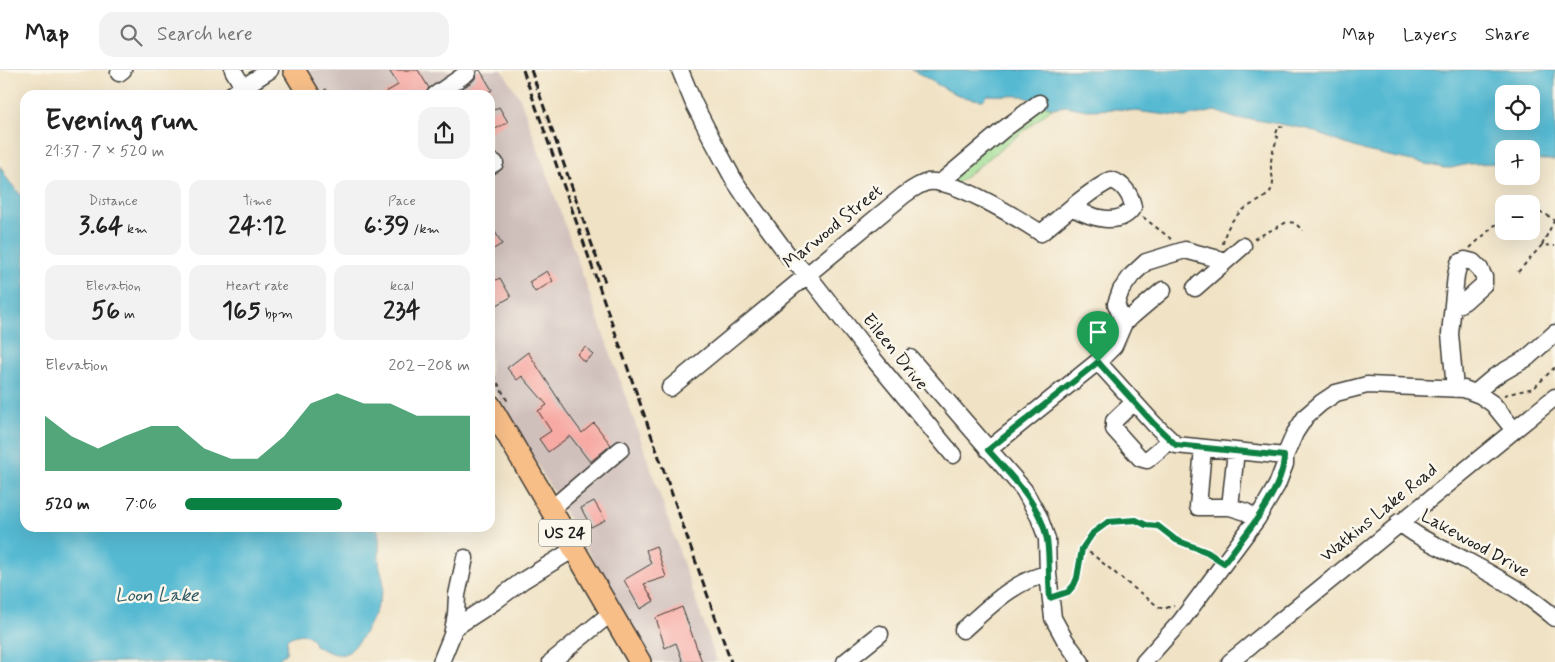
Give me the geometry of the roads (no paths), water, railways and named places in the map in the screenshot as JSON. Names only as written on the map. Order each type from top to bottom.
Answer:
[{"type":"main road","points":[[294,70],[306,90]]},
{"type":"main road","name":"US 24","points":[[495,414],[640,662]]},
{"type":"street","points":[[233,70],[237,90]]},
{"type":"street","points":[[239,90],[270,70]]},
{"type":"street","name":"Eileen Drive","points":[[680,70],[694,104],[734,180],[791,259],[807,274],[871,356],[953,455]]},
{"type":"street","points":[[442,90],[467,73]]},
{"type":"street","points":[[940,183],[1038,103]]},
{"type":"street","points":[[1111,180],[1121,185],[1132,199],[1133,207],[1119,218],[1110,220],[1082,213],[1073,208],[1101,185],[1111,180]]},
{"type":"street","name":"Marwood Street","points":[[670,388],[904,194],[917,186],[929,182],[940,183],[962,190],[992,204],[1041,233],[1073,208]]},
{"type":"street","points":[[1195,288],[1223,260],[1244,246]]},
{"type":"street","points":[[1124,323],[1116,304],[1121,290],[1146,262],[1185,250],[1223,260]]},
{"type":"street","points":[[988,450],[1098,362],[1114,346],[1124,323],[1163,290]]},
{"type":"street","points":[[1453,308],[1450,334],[1455,389]]},
{"type":"street","points":[[1482,397],[1494,377],[1526,358],[1555,333]]},
{"type":"street","points":[[910,358],[1024,490],[1039,517],[1047,539],[1048,574],[1053,618],[1065,640],[1081,662]]},
{"type":"street","points":[[1098,362],[1176,445],[1284,456]]},
{"type":"street","points":[[1144,662],[1181,621],[1257,520],[1277,485],[1284,464],[1284,456],[1306,416],[1336,393],[1367,385],[1464,389],[1482,397],[1502,414],[1514,430]]},
{"type":"street","name":"Watkins Lake Road","points":[[1230,662],[1399,522],[1555,397]]},
{"type":"street","points":[[1134,402],[1114,421],[1114,429],[1140,458],[1147,460],[1171,440]]},
{"type":"street","points":[[1203,448],[1198,507],[1230,507],[1246,512],[1257,520]]},
{"type":"street","points":[[550,509],[621,449]]},
{"type":"street","points":[[1230,507],[1236,451]]},
{"type":"street","name":"Lakewood Drive","points":[[1399,522],[1426,542],[1467,561],[1522,592],[1555,618]]},
{"type":"street","points":[[454,628],[522,581],[574,549]]},
{"type":"street","points":[[441,662],[454,628],[457,595],[465,558]]},
{"type":"street","points":[[962,630],[1018,585],[1036,576],[1048,574]]},
{"type":"street","points":[[551,662],[611,612]]},
{"type":"street","points":[[845,662],[880,634]]},
{"type":"water","points":[[912,70],[1555,70],[1555,160],[1540,160],[1540,140],[1495,140],[1495,163],[1469,164],[1444,168],[1366,151],[1308,129],[1251,119],[1237,119],[1215,111],[1184,117],[1118,109],[1087,110],[1066,106],[1053,108],[1022,96],[988,95],[983,100],[963,97]]},
{"type":"water","name":"Loon Lake","points":[[0,166],[8,180],[20,194],[20,532],[378,532],[379,562],[383,589],[378,605],[363,636],[350,651],[344,654],[321,649],[315,645],[310,637],[304,634],[295,635],[287,639],[286,653],[275,662],[0,662]]},
{"type":"railway","points":[[523,70],[731,662]]},
{"type":"railway","points":[[531,70],[605,282]]}]
